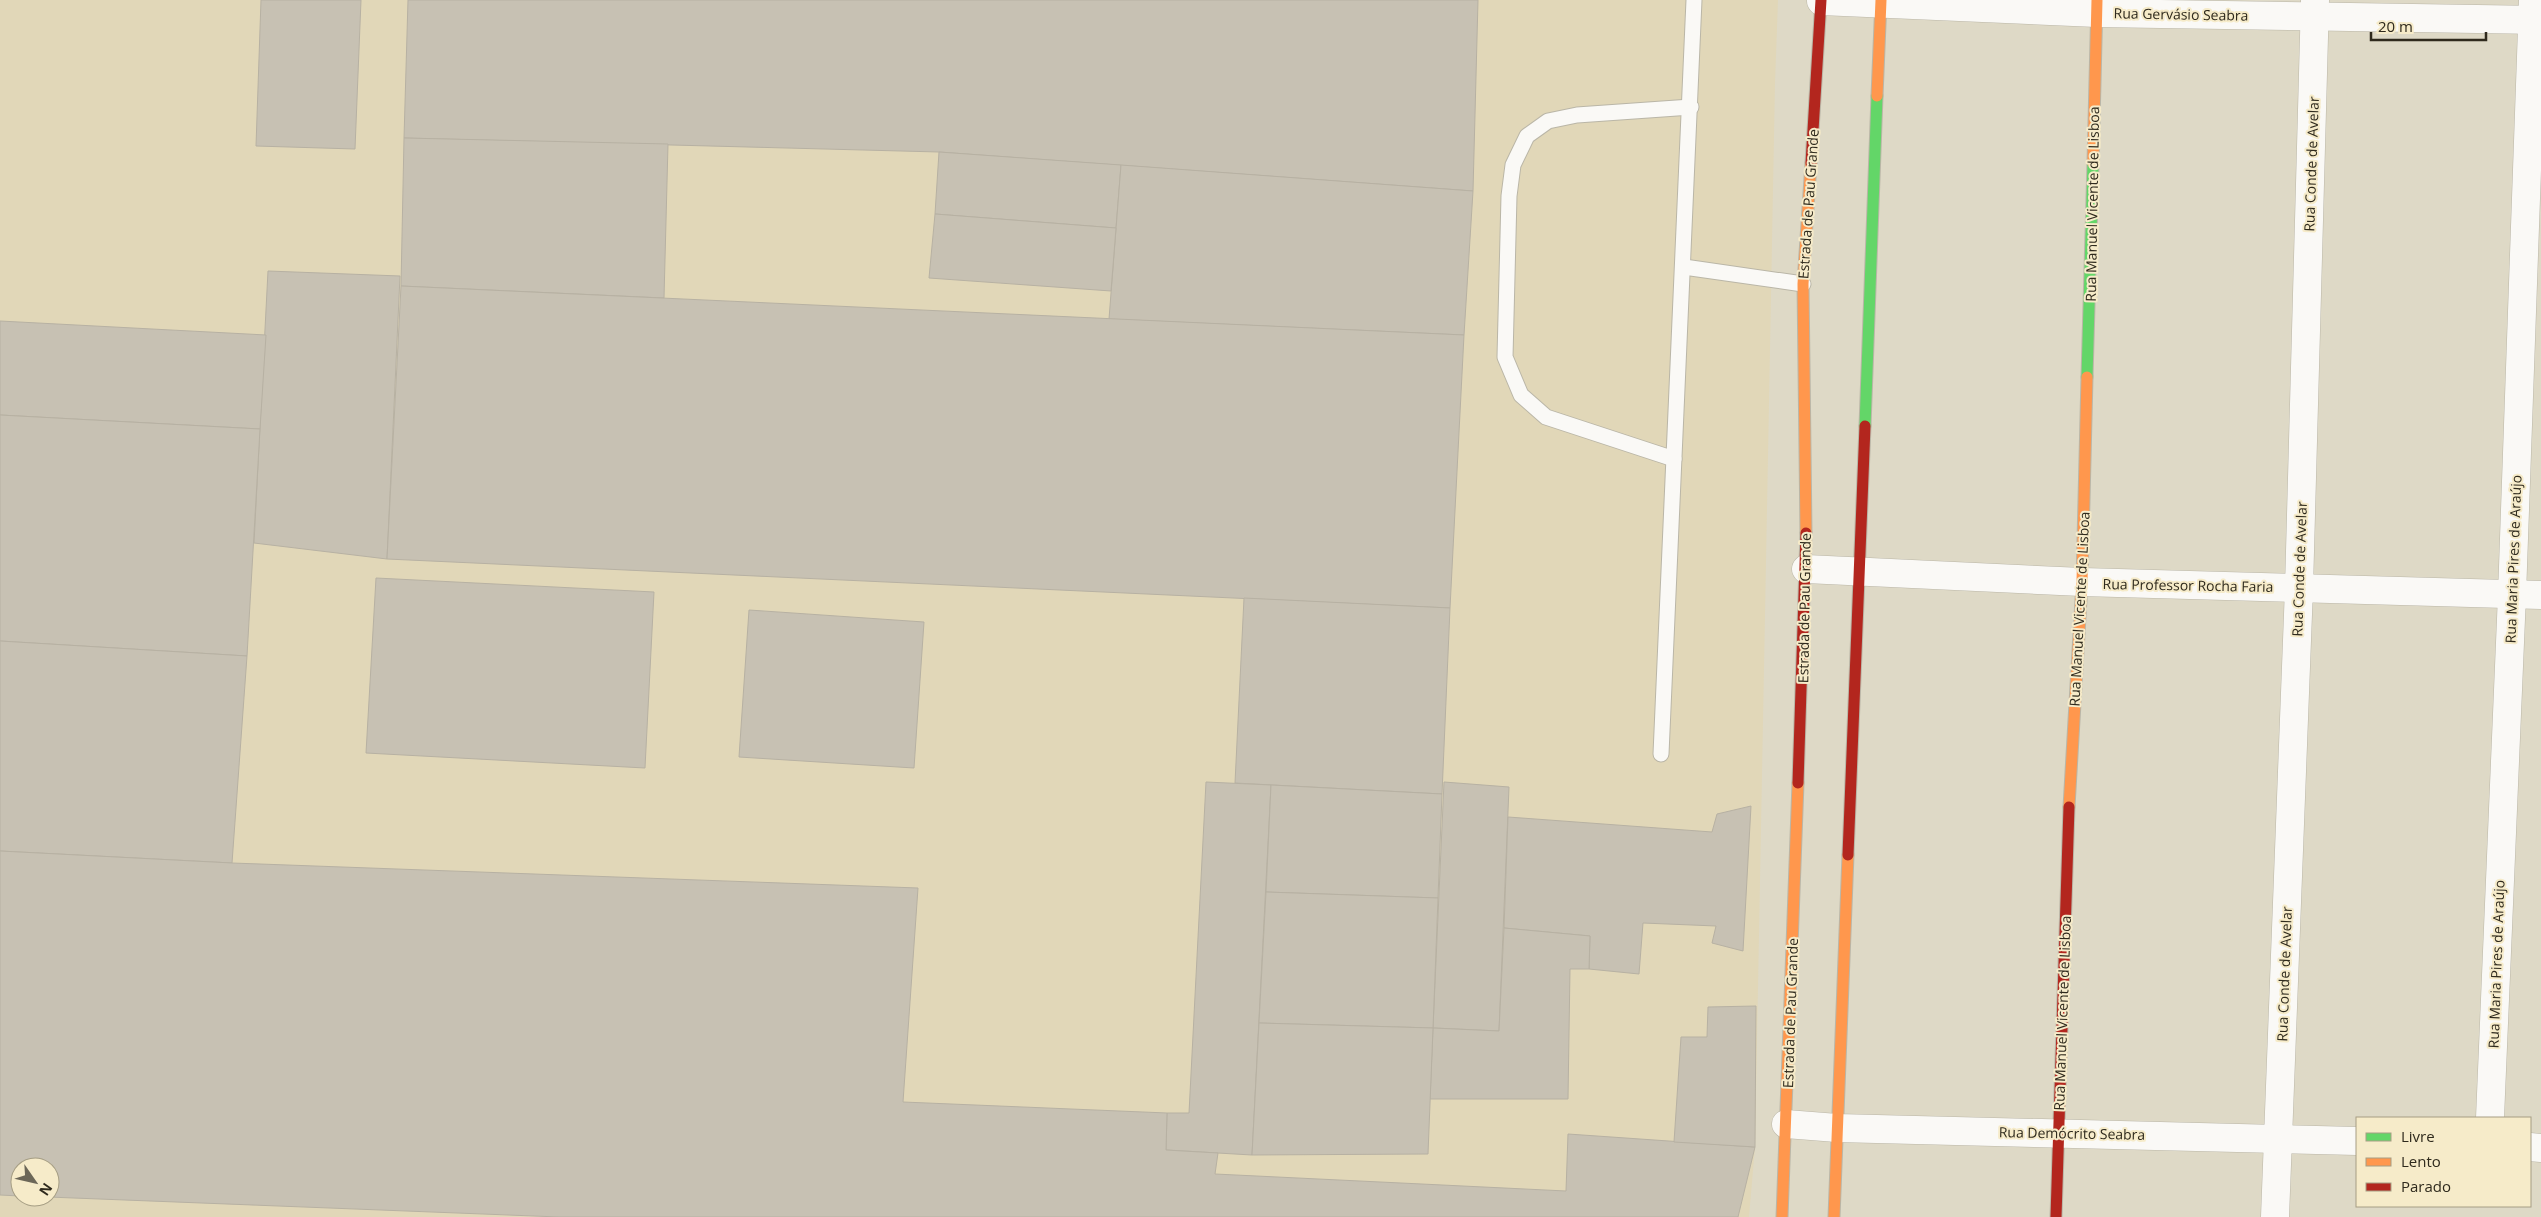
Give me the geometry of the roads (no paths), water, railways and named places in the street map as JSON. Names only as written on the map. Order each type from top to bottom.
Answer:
[{"type":"street","name":"Rua Gervásio Seabra","points":[[1821,1],[2097,7],[2315,8],[2536,14]]},
{"type":"street","name":"Estrada de Pau Grande","points":[[1782,1217],[1806,569],[1803,284],[1821,1]]},
{"type":"street","points":[[1834,1217],[1860,573],[1880,1]]},
{"type":"street","name":"Rua Manuel Vicente de Lisboa","points":[[2056,1217],[2066,857],[2082,582],[2097,7]]},
{"type":"street","name":"Rua Conde de Avelar","points":[[2275,1217],[2299,588],[2315,8]]},
{"type":"street","name":"Rua Maria Pires de Araújo","points":[[2490,1117],[2536,14]]},
{"type":"street","name":"Rua Professor Rocha Faria","points":[[1806,569],[2082,582],[2541,596]]},
{"type":"street","name":"Rua Demócrito Seabra","points":[[1786,1124],[1837,1128],[2356,1141]]},
{"type":"lane","points":[[1661,754],[1684,267],[1694,0]]},
{"type":"lane","points":[[1674,459],[1546,417],[1521,395],[1505,357],[1509,196],[1513,165],[1527,136],[1548,121],[1577,114],[1691,107]]},
{"type":"lane","points":[[1684,267],[1803,284]]}]
